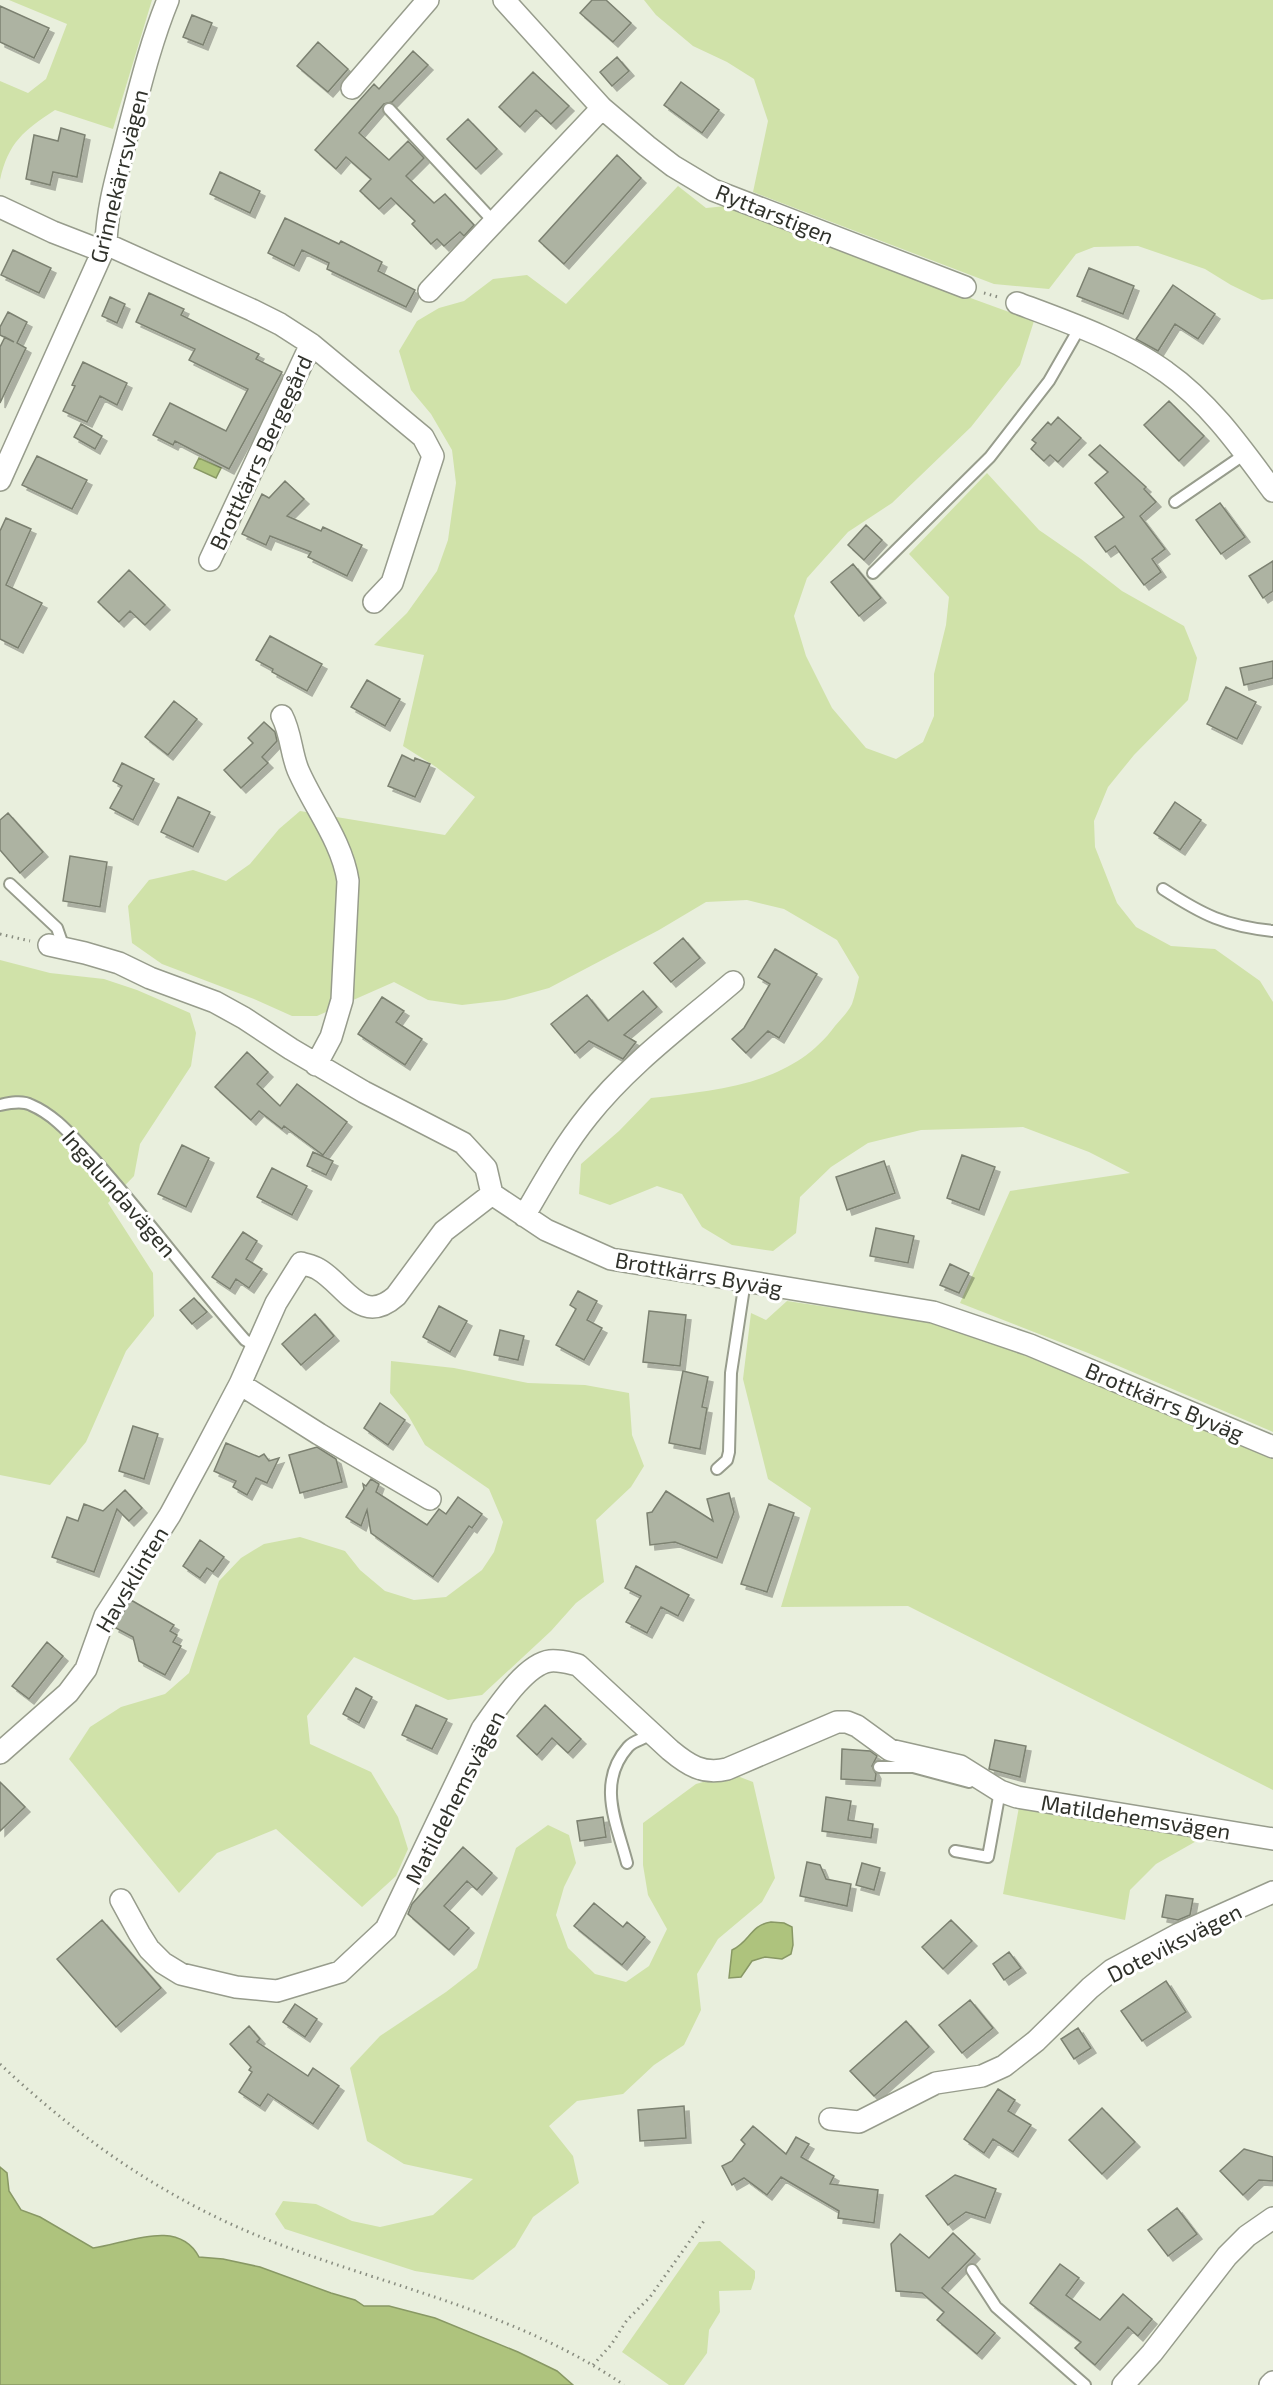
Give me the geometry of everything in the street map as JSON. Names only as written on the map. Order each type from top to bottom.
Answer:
[{"type":"street","name":"Grinnekärrsvägen","points":[[0,480],[104,247],[107,219],[145,69],[168,0]]},
{"type":"street","points":[[352,88],[428,0]]},
{"type":"street","name":"Ryttarstigen","points":[[504,0],[602,108],[647,146],[713,190],[965,287]]},
{"type":"street","points":[[429,291],[602,108]]},
{"type":"street","name":"Brottkärrs Bergegård","points":[[0,207],[53,232],[104,247],[280,324],[310,344],[423,437],[433,456],[392,584],[374,602]]},
{"type":"street","points":[[1017,303],[1080,327],[1121,346],[1166,372],[1205,408],[1273,491]]},
{"type":"street","name":"Brottkärrs Bergegård","points":[[210,560],[310,344]]},
{"type":"street","points":[[282,716],[292,757],[346,864],[348,881],[342,1000],[331,1037],[316,1065]]},
{"type":"street","points":[[57,947],[118,963],[150,978],[215,1002],[244,1018],[316,1065],[400,1113],[442,1131],[463,1143],[486,1168],[492,1194]]},
{"type":"street","points":[[524,1216],[568,1143],[599,1103],[638,1063],[733,982]]},
{"type":"street","name":"Brottkärrs Byväg","points":[[492,1194],[546,1230],[611,1259],[933,1312],[955,1318],[1040,1349],[1273,1447]]},
{"type":"street","name":"Havsklinten","points":[[0,1753],[68,1693],[86,1669],[105,1616],[170,1515],[240,1384],[276,1303],[301,1263],[320,1270],[349,1297],[366,1307],[387,1304],[396,1296],[444,1231],[492,1194]]},
{"type":"street","points":[[240,1384],[319,1434],[430,1499]]},
{"type":"street","name":"Matildehemsvägen","points":[[121,1900],[149,1949],[163,1963],[181,1974],[236,1987],[277,1991],[340,1972],[387,1929],[482,1730],[498,1706],[524,1676],[548,1661],[563,1661],[578,1665],[686,1763],[701,1770],[714,1772],[727,1769],[837,1722],[847,1722],[857,1726],[890,1750],[960,1766],[1000,1791],[1017,1797],[1273,1839]]},
{"type":"street","name":"Doteviksvägen","points":[[830,2119],[859,2122],[936,2083],[982,2076],[1004,2066],[1036,2041],[1090,1988],[1112,1970],[1179,1934],[1273,1892]]},
{"type":"street","points":[[1123,2385],[1152,2353],[1227,2256],[1247,2236],[1273,2218]]},
{"type":"lane","points":[[389,109],[495,223]]},
{"type":"lane","points":[[873,573],[1004,441],[1049,381],[1080,327]]},
{"type":"lane","points":[[1175,502],[1245,454]]},
{"type":"lane","points":[[10,884],[57,928],[57,947]]},
{"type":"lane","points":[[1163,889],[1201,913],[1234,925],[1273,931]]},
{"type":"lane","name":"Ingalundavägen","points":[[0,1105],[10,1102],[29,1103],[47,1113],[63,1127],[116,1183],[245,1340],[255,1346]]},
{"type":"lane","points":[[717,1469],[727,1460],[729,1452],[731,1373],[745,1281]]},
{"type":"lane","points":[[627,1863],[612,1812],[609,1798],[610,1785],[617,1766],[629,1745],[636,1740],[647,1738],[651,1733]]},
{"type":"lane","points":[[879,1767],[913,1767],[969,1782],[977,1778]]},
{"type":"lane","points":[[955,1851],[988,1857],[1000,1791]]},
{"type":"lane","points":[[972,2270],[996,2307],[1085,2385]]},
{"type":"path","points":[[965,287],[1017,303]]},
{"type":"path","points":[[0,934],[57,947]]},
{"type":"path","points":[[0,2064],[72,2129],[124,2165],[227,2222],[277,2243],[500,2320],[593,2365],[624,2385]]},
{"type":"path","points":[[593,2365],[611,2345],[627,2320],[650,2297],[704,2221]]},
{"type":"shaded area","points":[[9,0],[152,0],[113,129],[55,110],[34,124],[19,139],[8,156],[0,180],[0,81],[28,93],[46,79],[67,24]]},
{"type":"shaded area","points":[[644,0],[1273,0],[1273,299],[1262,300],[1205,269],[1138,246],[1094,247],[1076,254],[1049,289],[994,284],[753,192],[768,121],[754,79],[727,62],[693,46],[656,15]]},
{"type":"shaded area","points":[[678,186],[706,208],[737,205],[943,288],[1034,321],[1020,365],[971,427],[892,503],[848,532],[807,578],[794,616],[806,656],[832,708],[866,748],[896,759],[923,742],[934,716],[934,674],[946,625],[949,597],[909,554],[987,473],[1039,530],[1122,591],[1184,626],[1197,658],[1188,700],[1134,755],[1108,787],[1094,821],[1095,847],[1117,903],[1136,927],[1171,946],[1215,949],[1260,981],[1273,1002],[1273,1432],[1088,1353],[960,1303],[1010,1191],[1130,1173],[1089,1152],[1023,1127],[921,1130],[868,1143],[831,1167],[800,1197],[796,1233],[773,1251],[732,1245],[702,1227],[682,1194],[657,1186],[610,1205],[579,1194],[581,1164],[619,1131],[651,1098],[727,1087],[776,1073],[798,1061],[817,1046],[849,1010],[859,977],[837,940],[784,909],[747,900],[706,902],[659,930],[549,988],[505,1000],[462,1005],[428,1000],[394,982],[317,1016],[292,1016],[162,964],[132,943],[128,906],[149,880],[193,870],[226,881],[250,864],[279,829],[300,811],[445,835],[475,797],[436,767],[403,746],[424,655],[374,645],[407,613],[437,571],[448,540],[456,483],[452,450],[431,414],[411,390],[399,351],[417,321],[439,308],[464,301],[493,279],[527,275],[566,304]]},
{"type":"shaded area","points":[[199,458],[221,468],[216,478],[194,468]]},
{"type":"shaded area","points":[[0,960],[50,973],[104,979],[137,990],[190,1013],[196,1033],[191,1066],[140,1144],[134,1176],[108,1203],[153,1273],[154,1316],[126,1351],[86,1442],[50,1485],[0,1475]]},
{"type":"shaded area","points":[[787,1301],[949,1325],[1273,1456],[1273,1790],[908,1606],[781,1607],[811,1508],[768,1479],[743,1379],[751,1313],[766,1320]]},
{"type":"shaded area","points":[[391,1361],[454,1368],[528,1383],[585,1385],[629,1393],[632,1435],[644,1466],[631,1487],[596,1520],[604,1582],[576,1603],[551,1631],[482,1695],[448,1700],[354,1657],[307,1716],[310,1744],[371,1772],[398,1817],[408,1849],[396,1876],[362,1907],[276,1829],[217,1853],[179,1893],[69,1759],[90,1727],[121,1707],[165,1694],[189,1673],[219,1581],[241,1558],[264,1544],[300,1537],[345,1551],[360,1570],[385,1591],[414,1600],[446,1597],[482,1570],[494,1552],[503,1522],[489,1489],[425,1445],[408,1415],[390,1393]]},
{"type":"shaded area","points":[[732,1774],[753,1782],[775,1878],[762,1902],[718,1939],[697,1974],[701,2010],[684,2045],[654,2065],[623,2094],[577,2101],[549,2126],[573,2156],[579,2183],[533,2217],[515,2247],[473,2280],[415,2271],[285,2229],[275,2214],[283,2201],[316,2204],[352,2221],[380,2227],[433,2215],[473,2179],[404,2164],[367,2141],[350,2068],[380,2036],[446,1992],[477,1968],[516,1848],[548,1825],[569,1835],[576,1863],[564,1887],[556,1915],[568,1948],[595,1974],[626,1982],[649,1966],[667,1929],[648,1895],[643,1865],[643,1823],[696,1784]]},
{"type":"shaded area","points":[[1019,1807],[1200,1839],[1156,1864],[1130,1890],[1125,1920],[1003,1894]]},
{"type":"shaded area","points":[[771,1922],[784,1923],[792,1927],[791,1954],[782,1959],[765,1957],[752,1961],[741,1977],[729,1978],[732,1950],[743,1943],[754,1930]]},
{"type":"shaded area","points":[[0,2167],[7,2173],[9,2191],[21,2210],[40,2217],[93,2248],[150,2236],[178,2238],[190,2245],[199,2257],[223,2259],[260,2267],[355,2300],[364,2306],[389,2306],[435,2318],[518,2352],[557,2371],[573,2385],[0,2385]]},
{"type":"shaded area","points":[[720,2241],[755,2271],[751,2290],[719,2291],[720,2312],[709,2330],[707,2353],[684,2385],[669,2385],[622,2352],[699,2242]]},
{"type":"building","points":[[592,0],[606,0],[631,23],[613,42],[580,13]]},
{"type":"building","points":[[0,6],[49,28],[34,58],[0,42]]},
{"type":"building","points":[[192,15],[212,23],[203,45],[183,37]]},
{"type":"building","points":[[318,42],[348,69],[328,92],[297,66]]},
{"type":"building","points":[[413,51],[428,65],[392,102],[384,104],[359,133],[389,160],[408,141],[424,158],[406,176],[434,203],[445,194],[474,225],[464,236],[460,232],[444,246],[437,239],[431,244],[412,224],[415,221],[391,198],[379,209],[360,191],[371,179],[346,157],[336,169],[315,150],[374,84],[379,89]]},
{"type":"building","points":[[617,57],[629,71],[612,86],[600,72]]},
{"type":"building","points":[[533,72],[569,106],[551,124],[536,110],[520,127],[499,107]]},
{"type":"building","points":[[681,82],[719,110],[702,133],[664,105]]},
{"type":"building","points":[[468,119],[497,149],[476,169],[447,139]]},
{"type":"building","points":[[61,128],[85,135],[77,177],[53,172],[50,185],[26,179],[34,135],[58,141]]},
{"type":"building","points":[[617,155],[641,178],[564,264],[539,241]]},
{"type":"building","points":[[220,172],[260,191],[250,213],[210,194]]},
{"type":"building","points":[[285,218],[339,244],[341,241],[382,262],[378,271],[415,290],[406,307],[327,269],[329,263],[302,250],[294,266],[268,253]]},
{"type":"building","points":[[13,250],[51,268],[39,293],[1,275]]},
{"type":"building","points":[[1089,268],[1134,286],[1123,314],[1077,296]]},
{"type":"building","points":[[1173,285],[1215,314],[1198,339],[1175,324],[1158,351],[1136,339]]},
{"type":"building","points":[[149,293],[184,309],[181,315],[259,354],[256,359],[282,372],[229,469],[175,441],[173,445],[153,435],[170,403],[226,431],[248,389],[189,360],[195,349],[136,322]]},
{"type":"building","points":[[110,297],[125,304],[117,323],[102,316]]},
{"type":"building","points":[[8,312],[27,322],[17,343],[26,348],[0,403],[0,347],[5,337],[0,335],[0,327]]},
{"type":"building","points":[[83,362],[127,383],[117,405],[100,396],[87,422],[63,411]]},
{"type":"building","points":[[1169,401],[1204,436],[1179,461],[1144,425]]},
{"type":"building","points":[[1058,417],[1081,438],[1058,462],[1050,455],[1044,461],[1031,449],[1036,443],[1032,440],[1048,422],[1051,425]]},
{"type":"building","points":[[81,424],[102,436],[95,449],[74,437]]},
{"type":"building","points":[[1100,445],[1146,487],[1144,489],[1156,502],[1140,516],[1165,549],[1152,559],[1161,572],[1144,585],[1115,546],[1106,552],[1095,537],[1124,517],[1095,483],[1108,472],[1089,455]]},
{"type":"building","points":[[37,456],[87,480],[72,509],[22,485]]},
{"type":"building","points":[[285,481],[304,499],[287,516],[321,531],[323,527],[362,545],[347,576],[308,557],[311,552],[270,536],[266,545],[242,534],[262,494],[269,498]]},
{"type":"building","points":[[1220,503],[1245,537],[1221,554],[1196,520]]},
{"type":"building","points":[[6,518],[31,529],[6,585],[42,603],[18,648],[0,639],[0,531]]},
{"type":"building","points":[[866,525],[882,540],[864,560],[848,545]]},
{"type":"building","points":[[1273,561],[1273,591],[1263,598],[1249,576]]},
{"type":"building","points":[[853,564],[881,598],[859,616],[831,582]]},
{"type":"building","points":[[129,570],[165,605],[145,625],[130,611],[119,622],[98,602]]},
{"type":"building","points":[[270,636],[322,664],[307,691],[272,672],[273,669],[256,660]]},
{"type":"building","points":[[1273,661],[1273,678],[1244,685],[1240,668]]},
{"type":"building","points":[[367,680],[400,699],[385,726],[351,707]]},
{"type":"building","points":[[1226,687],[1256,702],[1237,739],[1207,724]]},
{"type":"building","points":[[174,701],[197,719],[168,755],[145,737]]},
{"type":"building","points":[[264,722],[275,732],[277,741],[262,757],[268,763],[241,788],[224,770],[253,743],[248,738]]},
{"type":"building","points":[[402,755],[414,761],[415,758],[430,764],[415,797],[388,786]]},
{"type":"building","points":[[122,763],[154,779],[133,820],[110,808],[122,786],[113,781]]},
{"type":"building","points":[[178,797],[210,812],[193,847],[161,832]]},
{"type":"building","points":[[1175,802],[1201,820],[1180,850],[1154,833]]},
{"type":"building","points":[[8,813],[43,852],[20,873],[0,850],[0,820]]},
{"type":"building","points":[[70,856],[107,862],[100,907],[63,901]]},
{"type":"building","points":[[683,938],[700,958],[671,982],[654,963]]},
{"type":"building","points":[[775,949],[817,974],[779,1038],[768,1031],[746,1053],[732,1039],[744,1028],[770,984],[758,977]]},
{"type":"building","points":[[643,991],[657,1007],[624,1035],[636,1042],[623,1059],[589,1041],[575,1053],[551,1024],[587,995],[608,1021]]},
{"type":"building","points":[[382,997],[404,1011],[396,1022],[422,1039],[405,1065],[358,1034]]},
{"type":"building","points":[[247,1052],[268,1072],[257,1084],[280,1106],[297,1084],[347,1122],[323,1155],[284,1126],[282,1129],[259,1111],[251,1120],[215,1087]]},
{"type":"building","points":[[182,1145],[209,1158],[186,1207],[158,1194]]},
{"type":"building","points":[[313,1152],[333,1161],[326,1175],[307,1166]]},
{"type":"building","points":[[962,1155],[995,1167],[979,1210],[947,1198]]},
{"type":"building","points":[[884,1161],[895,1193],[847,1210],[836,1177]]},
{"type":"building","points":[[272,1168],[307,1186],[292,1215],[257,1197]]},
{"type":"building","points":[[876,1228],[914,1236],[908,1263],[870,1256]]},
{"type":"building","points":[[243,1232],[257,1241],[246,1259],[262,1269],[249,1288],[236,1279],[230,1289],[212,1277]]},
{"type":"building","points":[[950,1264],[969,1273],[959,1293],[940,1285]]},
{"type":"building","points":[[578,1291],[597,1301],[587,1320],[602,1328],[584,1360],[556,1345],[576,1309],[570,1305]]},
{"type":"building","points":[[194,1298],[207,1312],[192,1324],[180,1310]]},
{"type":"building","points":[[439,1306],[467,1321],[450,1352],[423,1337]]},
{"type":"building","points":[[649,1311],[686,1315],[680,1366],[643,1362]]},
{"type":"building","points":[[315,1314],[334,1336],[301,1365],[282,1344]]},
{"type":"building","points":[[500,1330],[524,1336],[518,1360],[494,1355]]},
{"type":"building","points":[[683,1371],[708,1377],[702,1407],[707,1408],[700,1449],[669,1443]]},
{"type":"building","points":[[380,1403],[405,1420],[388,1445],[364,1428]]},
{"type":"building","points":[[133,1426],[158,1434],[144,1479],[119,1471]]},
{"type":"building","points":[[226,1443],[259,1457],[264,1454],[269,1461],[279,1458],[267,1483],[256,1478],[247,1495],[233,1487],[236,1481],[214,1471]]},
{"type":"building","points":[[317,1447],[336,1459],[342,1482],[300,1493],[289,1455]]},
{"type":"building","points":[[371,1479],[379,1484],[376,1492],[427,1525],[439,1509],[446,1514],[458,1497],[482,1514],[472,1528],[469,1526],[433,1577],[371,1533],[367,1510],[361,1526],[346,1517],[364,1489],[363,1484],[366,1486]]},
{"type":"building","points":[[125,1490],[142,1508],[129,1521],[117,1509],[94,1572],[52,1557],[67,1517],[78,1521],[84,1504],[103,1511]]},
{"type":"building","points":[[666,1491],[713,1521],[707,1499],[729,1493],[734,1512],[717,1558],[675,1542],[650,1545],[647,1513],[652,1512]]},
{"type":"building","points":[[769,1504],[794,1513],[767,1592],[741,1584]]},
{"type":"building","points":[[200,1540],[224,1557],[213,1572],[207,1568],[200,1578],[183,1566]]},
{"type":"building","points":[[636,1566],[689,1595],[678,1616],[661,1607],[647,1633],[626,1622],[641,1596],[625,1588]]},
{"type":"building","points":[[131,1600],[174,1625],[170,1631],[177,1635],[173,1642],[181,1646],[165,1675],[139,1661],[133,1637],[114,1627]]},
{"type":"building","points":[[47,1642],[63,1656],[29,1699],[12,1686]]},
{"type":"building","points":[[356,1688],[372,1697],[359,1723],[343,1714]]},
{"type":"building","points":[[416,1705],[447,1719],[432,1749],[402,1735]]},
{"type":"building","points":[[545,1705],[581,1739],[568,1753],[552,1738],[537,1755],[517,1736]]},
{"type":"building","points":[[995,1740],[1026,1746],[1020,1777],[989,1769]]},
{"type":"building","points":[[842,1749],[870,1751],[877,1756],[872,1766],[876,1774],[875,1781],[841,1779]]},
{"type":"building","points":[[0,1782],[25,1807],[0,1831]]},
{"type":"building","points":[[826,1797],[851,1801],[848,1820],[873,1824],[871,1838],[822,1831]]},
{"type":"building","points":[[603,1817],[606,1837],[580,1841],[577,1821]]},
{"type":"building","points":[[463,1847],[492,1873],[477,1890],[467,1881],[444,1906],[469,1928],[449,1950],[408,1914],[412,1904]]},
{"type":"building","points":[[807,1862],[820,1865],[826,1879],[851,1884],[847,1906],[800,1896]]},
{"type":"building","points":[[862,1863],[880,1868],[874,1890],[856,1885]]},
{"type":"building","points":[[1166,1895],[1193,1899],[1190,1915],[1178,1920],[1162,1917]]},
{"type":"building","points":[[594,1903],[623,1927],[627,1922],[645,1937],[622,1965],[574,1926]]},
{"type":"building","points":[[102,1920],[161,1988],[116,2027],[57,1959]]},
{"type":"building","points":[[951,1920],[972,1941],[943,1969],[922,1947]]},
{"type":"building","points":[[1009,1952],[1021,1968],[1004,1980],[993,1964]]},
{"type":"building","points":[[1166,1981],[1186,2012],[1142,2041],[1121,2011]]},
{"type":"building","points":[[970,2000],[993,2028],[962,2053],[939,2025]]},
{"type":"building","points":[[295,2004],[317,2019],[305,2037],[283,2022]]},
{"type":"building","points":[[906,2021],[929,2047],[874,2096],[850,2071]]},
{"type":"building","points":[[249,2026],[260,2039],[257,2042],[308,2076],[313,2068],[339,2086],[313,2124],[268,2094],[260,2106],[239,2092],[252,2072],[249,2070],[251,2067],[230,2044]]},
{"type":"building","points":[[1078,2028],[1091,2048],[1074,2059],[1061,2039]]},
{"type":"building","points":[[998,2089],[1015,2100],[1008,2111],[1031,2125],[1013,2152],[993,2139],[984,2153],[964,2139]]},
{"type":"building","points":[[684,2106],[686,2138],[640,2141],[638,2110]]},
{"type":"building","points":[[1102,2108],[1135,2142],[1102,2174],[1069,2140]]},
{"type":"building","points":[[753,2126],[786,2154],[796,2137],[809,2144],[801,2157],[834,2176],[830,2184],[878,2190],[874,2223],[838,2218],[839,2211],[781,2177],[767,2195],[744,2178],[732,2185],[722,2166],[732,2161],[745,2144],[741,2140]]},
{"type":"building","points":[[1244,2149],[1273,2157],[1273,2181],[1259,2180],[1243,2195],[1220,2171]]},
{"type":"building","points":[[955,2175],[996,2189],[985,2218],[966,2212],[948,2225],[926,2196]]},
{"type":"building","points":[[1177,2208],[1197,2234],[1168,2256],[1148,2230]]},
{"type":"building","points":[[953,2233],[975,2254],[942,2288],[995,2333],[977,2354],[937,2320],[944,2312],[922,2293],[896,2291],[891,2244],[900,2234],[929,2258]]},
{"type":"building","points":[[1060,2264],[1079,2278],[1066,2295],[1100,2320],[1123,2294],[1152,2319],[1138,2336],[1128,2327],[1095,2365],[1075,2348],[1081,2342],[1030,2303]]}]
